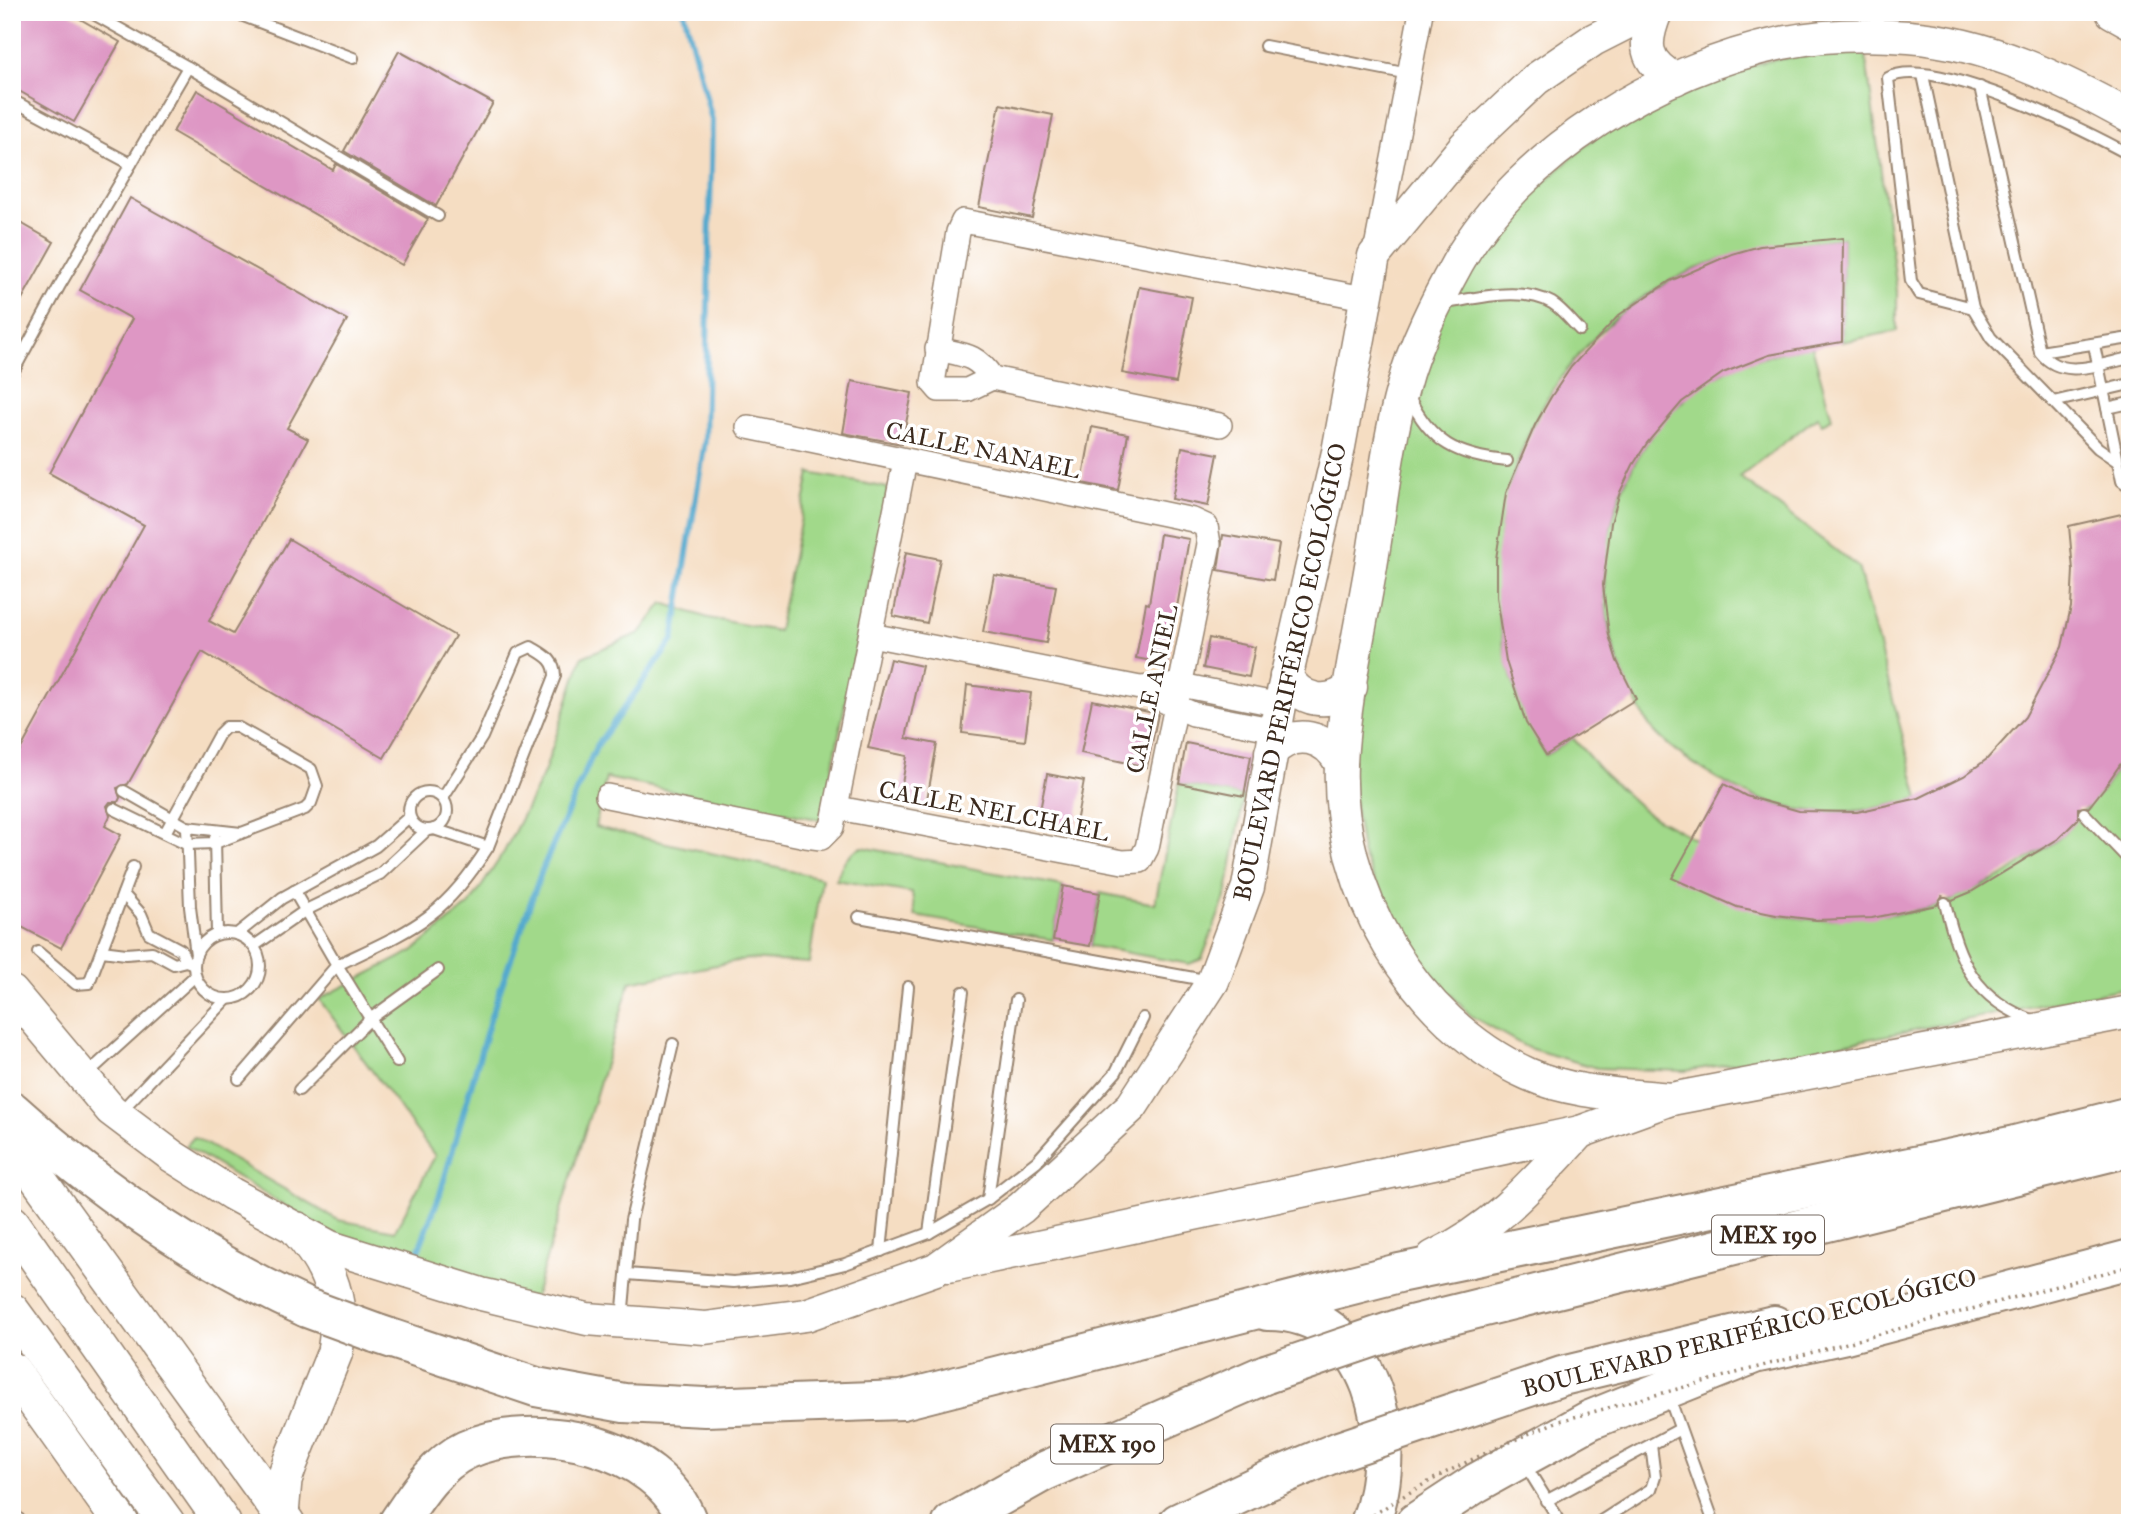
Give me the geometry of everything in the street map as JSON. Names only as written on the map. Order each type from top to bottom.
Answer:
[{"type":"highway","points":[[12,1111],[79,1167],[163,1229],[230,1270],[307,1308],[536,1387],[624,1403],[705,1407],[902,1400],[1399,1273],[2001,1148],[2130,1116]]},
{"type":"highway","name":"MEX 190","points":[[952,1523],[1045,1471],[1266,1374],[1407,1326],[2130,1147]]},
{"type":"highway","name":"BOULEVARD PERIFÉRICO ECOLÓGICO","points":[[1178,1523],[1339,1451],[1562,1376],[2130,1239]]},
{"type":"highway","points":[[1415,1523],[1521,1458],[1590,1420],[1754,1354],[1846,1334],[2130,1259]]},
{"type":"highway","points":[[1255,1311],[1286,1311],[1319,1323],[1340,1337],[1360,1367],[1374,1395],[1384,1443],[1382,1482],[1370,1523]]},
{"type":"highway","points":[[398,1523],[427,1481],[465,1450],[500,1439],[547,1438],[595,1444],[631,1459],[662,1485],[688,1523]]},
{"type":"main road","points":[[12,1143],[284,1519]]},
{"type":"main road","points":[[12,1223],[223,1523]]},
{"type":"main road","points":[[284,1519],[284,1480],[335,1352],[340,1315],[320,1256],[299,1230]]},
{"type":"main road","points":[[12,1311],[167,1523]]},
{"type":"main road","points":[[12,1370],[121,1523]]},
{"type":"street","points":[[1374,256],[1421,12]]},
{"type":"street","name":"BOULEVARD PERIFÉRICO ECOLÓGICO","points":[[12,992],[82,1080],[117,1115],[232,1194],[330,1247],[481,1294],[587,1319],[705,1328],[806,1315],[936,1269],[1021,1208],[1132,1106],[1213,981],[1248,887],[1278,716],[1338,452],[1364,298],[1374,256],[1465,146],[1536,79],[1575,50],[1648,12]]},
{"type":"street","points":[[1656,12],[1649,30],[1649,58],[1656,68],[1675,79]]},
{"type":"street","points":[[2112,12],[2130,22]]},
{"type":"street","points":[[1671,1099],[1578,1090],[1529,1075],[1484,1049],[1442,1014],[1412,979],[1382,933],[1361,886],[1344,825],[1341,764],[1351,687],[1403,385],[1436,305],[1460,258],[1490,217],[1527,177],[1576,135],[1675,79],[1782,43],[1824,38],[1910,37],[1966,47],[2023,65],[2075,86],[2130,117]]},
{"type":"street","points":[[1220,425],[992,378],[967,390],[939,390],[933,383],[937,349],[958,232],[964,221],[1364,298]]},
{"type":"street","points":[[937,349],[971,356],[982,363],[992,378]]},
{"type":"street","name":"CALLE NANAEL","points":[[748,427],[1193,520],[1206,526]]},
{"type":"street","points":[[607,796],[821,838],[832,827],[838,808],[905,461]]},
{"type":"street","name":"CALLE ANIEL","points":[[1140,861],[1147,848],[1209,544],[1206,526]]},
{"type":"street","points":[[871,635],[1278,716]]},
{"type":"street","points":[[1278,716],[1298,692],[1315,700],[1335,698],[1351,687]]},
{"type":"street","points":[[1278,716],[1288,739],[1308,737],[1328,746],[1341,764]]},
{"type":"street","name":"CALLE NELCHAEL","points":[[838,808],[1123,862],[1140,861]]},
{"type":"street","points":[[936,1269],[1580,1132],[1671,1099],[2053,1027],[2120,1010]]},
{"type":"street","points":[[1399,1273],[1481,1231],[1506,1212],[1580,1132]]},
{"type":"lane","points":[[90,12],[188,67],[438,216]]},
{"type":"lane","points":[[233,12],[353,58]]},
{"type":"lane","points":[[1265,46],[1409,75]]},
{"type":"lane","points":[[12,374],[60,285],[188,67]]},
{"type":"lane","points":[[1973,308],[1919,294],[1910,281],[1886,85],[1888,78],[1894,75],[1923,75],[1980,87],[2034,108],[2130,155]]},
{"type":"lane","points":[[1923,75],[1973,308],[1991,338],[2098,448],[2118,461]]},
{"type":"lane","points":[[1980,87],[2040,352],[2047,362],[2064,369],[2130,358]]},
{"type":"lane","points":[[12,100],[131,164]]},
{"type":"lane","points":[[1436,305],[1472,298],[1530,296],[1551,303],[1580,330]]},
{"type":"lane","points":[[2040,352],[2130,338]]},
{"type":"lane","points":[[2094,345],[2122,481],[2130,487]]},
{"type":"lane","points":[[2053,402],[2102,388],[2130,384]]},
{"type":"lane","points":[[1403,385],[1419,418],[1437,438],[1456,451],[1476,458],[1507,461]]},
{"type":"lane","points":[[2106,408],[2130,403]]},
{"type":"lane","points":[[239,1079],[337,965],[420,925],[449,901],[488,846],[555,676],[555,666],[550,658],[530,647],[518,653],[482,737],[443,798]]},
{"type":"lane","points":[[114,809],[186,844],[215,843],[305,809],[311,803],[317,786],[315,777],[305,763],[237,727],[226,727],[219,734],[165,833]]},
{"type":"lane","points":[[124,791],[187,827],[241,833]]},
{"type":"lane","points":[[254,946],[306,910],[380,874],[430,830],[446,819],[447,804],[443,798],[429,791],[422,792],[411,802],[410,817],[419,828],[430,830],[488,846]]},
{"type":"lane","points":[[2084,813],[2130,861]]},
{"type":"lane","points":[[237,934],[254,918],[294,891],[376,846],[410,817]]},
{"type":"lane","points":[[187,827],[193,964]]},
{"type":"lane","points":[[214,828],[217,934]]},
{"type":"lane","points":[[38,952],[81,986],[89,983],[133,867]]},
{"type":"lane","points":[[294,891],[397,1062]]},
{"type":"lane","points":[[123,894],[141,914],[149,933],[181,950],[193,964],[207,993],[227,999]]},
{"type":"lane","points":[[1945,903],[1956,949],[1971,976],[1990,999],[2019,1015],[2053,1027]]},
{"type":"lane","points":[[859,917],[1213,981]]},
{"type":"lane","points":[[140,951],[149,933]]},
{"type":"lane","points":[[82,1080],[193,964],[200,946],[217,934],[237,934],[254,946],[260,966],[254,986],[246,993],[227,999],[117,1115]]},
{"type":"lane","points":[[102,951],[126,954],[152,952],[174,964],[193,964]]},
{"type":"lane","points":[[299,1090],[370,1019],[438,970]]},
{"type":"lane","points":[[881,1251],[908,987]]},
{"type":"lane","points":[[929,1233],[963,992]]},
{"type":"lane","points":[[988,1199],[1016,1000]]},
{"type":"lane","points":[[627,1274],[733,1282],[778,1278],[845,1264],[929,1233],[988,1199],[1037,1161],[1116,1072],[1143,1018]]},
{"type":"lane","points":[[622,1322],[631,1220],[673,1044]]},
{"type":"lane","points":[[1666,1388],[1714,1523]]},
{"type":"lane","points":[[1546,1501],[1680,1429]]},
{"type":"lane","points":[[1598,1523],[1651,1489],[1655,1477],[1651,1445]]},
{"type":"lane","points":[[1521,1458],[1561,1523]]},
{"type":"lane","points":[[12,1511],[22,1523]]},
{"type":"path","points":[[1362,1523],[1401,1495],[1474,1456],[1556,1422],[2130,1266]]},
{"type":"green space","points":[[1865,51],[1897,291],[1897,331],[1842,342],[1843,238],[1754,250],[1713,262],[1670,281],[1613,321],[1566,371],[1532,428],[1509,492],[1498,558],[1501,626],[1516,692],[1546,755],[1573,738],[1604,774],[1648,814],[1695,839],[1776,915],[1816,920],[1906,913],[1945,903],[2003,876],[2058,839],[2104,788],[2130,750],[2130,987],[1793,1054],[1685,1071],[1597,1068],[1528,1048],[1471,1016],[1422,964],[1393,922],[1362,853],[1349,767],[1373,591],[1430,333],[1464,274],[1514,209],[1594,138],[1686,83],[1768,61],[1828,52]]},
{"type":"green space","points":[[1812,346],[1832,419],[1822,424],[1817,417],[1740,477],[1858,567],[1919,798],[1860,810],[1833,812],[1780,806],[1729,785],[1682,756],[1658,736],[1644,717],[1614,651],[1606,606],[1605,561],[1614,516],[1629,473],[1653,435],[1683,401],[1721,374],[1754,360]]},
{"type":"green space","points":[[810,473],[888,488],[822,820],[606,778],[595,827],[822,878],[809,963],[747,959],[630,982],[534,1299],[338,1238],[186,1146],[194,1137],[338,1220],[395,1231],[435,1156],[319,999],[413,951],[470,904],[504,852],[544,773],[582,657],[640,633],[663,603],[708,618],[778,631]]},
{"type":"green space","points":[[1179,783],[1244,796],[1227,892],[1202,959],[1189,964],[1090,946],[1100,893],[1155,904]]},
{"type":"green space","points":[[862,847],[1063,886],[1053,940],[915,916],[912,893],[836,880],[845,860]]},
{"type":"building","points":[[12,12],[68,12],[120,42],[74,122],[12,87]]},
{"type":"building","points":[[399,51],[493,103],[436,206],[344,151]]},
{"type":"building","points":[[197,90],[333,170],[336,164],[428,219],[402,265],[173,132]]},
{"type":"building","points":[[1000,104],[1053,115],[1032,218],[979,207]]},
{"type":"building","points":[[130,198],[347,320],[287,428],[308,439],[209,621],[233,634],[289,539],[455,636],[384,758],[202,652],[128,784],[117,788],[120,798],[118,802],[110,802],[107,806],[110,816],[105,826],[121,835],[61,948],[12,922],[12,765],[144,525],[49,473],[132,319],[80,290]]},
{"type":"building","points":[[12,218],[54,242],[12,317]]},
{"type":"building","points":[[1843,238],[1842,342],[1769,355],[1723,373],[1682,402],[1647,443],[1633,465],[1620,492],[1611,523],[1603,585],[1609,635],[1617,661],[1636,699],[1546,755],[1526,723],[1506,661],[1496,597],[1496,559],[1506,493],[1535,425],[1551,397],[1571,367],[1619,315],[1670,281],[1732,254],[1760,246]]},
{"type":"building","points":[[1139,287],[1192,297],[1176,383],[1122,373]]},
{"type":"building","points":[[852,381],[912,393],[902,444],[843,433]]},
{"type":"building","points":[[1092,427],[1128,434],[1118,490],[1082,483]]},
{"type":"building","points":[[1182,447],[1218,454],[1208,506],[1172,499]]},
{"type":"building","points":[[2130,512],[2130,750],[2089,807],[2078,808],[2078,819],[2058,839],[1971,892],[1952,900],[1942,896],[1937,905],[1872,918],[1816,920],[1776,915],[1737,907],[1672,878],[1724,784],[1746,796],[1799,811],[1857,812],[1919,798],[1964,776],[1987,759],[2025,717],[2062,647],[2071,607],[2073,570],[2069,526]]},
{"type":"building","points":[[1160,534],[1189,539],[1167,664],[1136,658],[1146,603],[1149,604]]},
{"type":"building","points":[[1223,535],[1279,544],[1273,580],[1218,570]]},
{"type":"building","points":[[906,552],[940,559],[927,623],[893,616]]},
{"type":"building","points":[[994,575],[1056,586],[1046,643],[983,632]]},
{"type":"building","points":[[1209,638],[1255,647],[1249,677],[1203,668]]},
{"type":"building","points":[[890,659],[922,666],[906,738],[937,744],[926,805],[899,800],[907,756],[868,748]]},
{"type":"building","points":[[967,685],[1031,693],[1025,741],[962,733]]},
{"type":"building","points":[[1092,700],[1158,714],[1147,767],[1081,753]]},
{"type":"building","points":[[1186,743],[1251,756],[1244,796],[1179,783]]},
{"type":"building","points":[[1047,774],[1084,781],[1074,833],[1037,826]]},
{"type":"building","points":[[1063,886],[1100,893],[1090,946],[1053,940]]},
{"type":"waterway","points":[[417,1254],[440,1194],[491,1016],[542,870],[596,747],[673,640],[705,441],[712,120],[684,12]]}]
